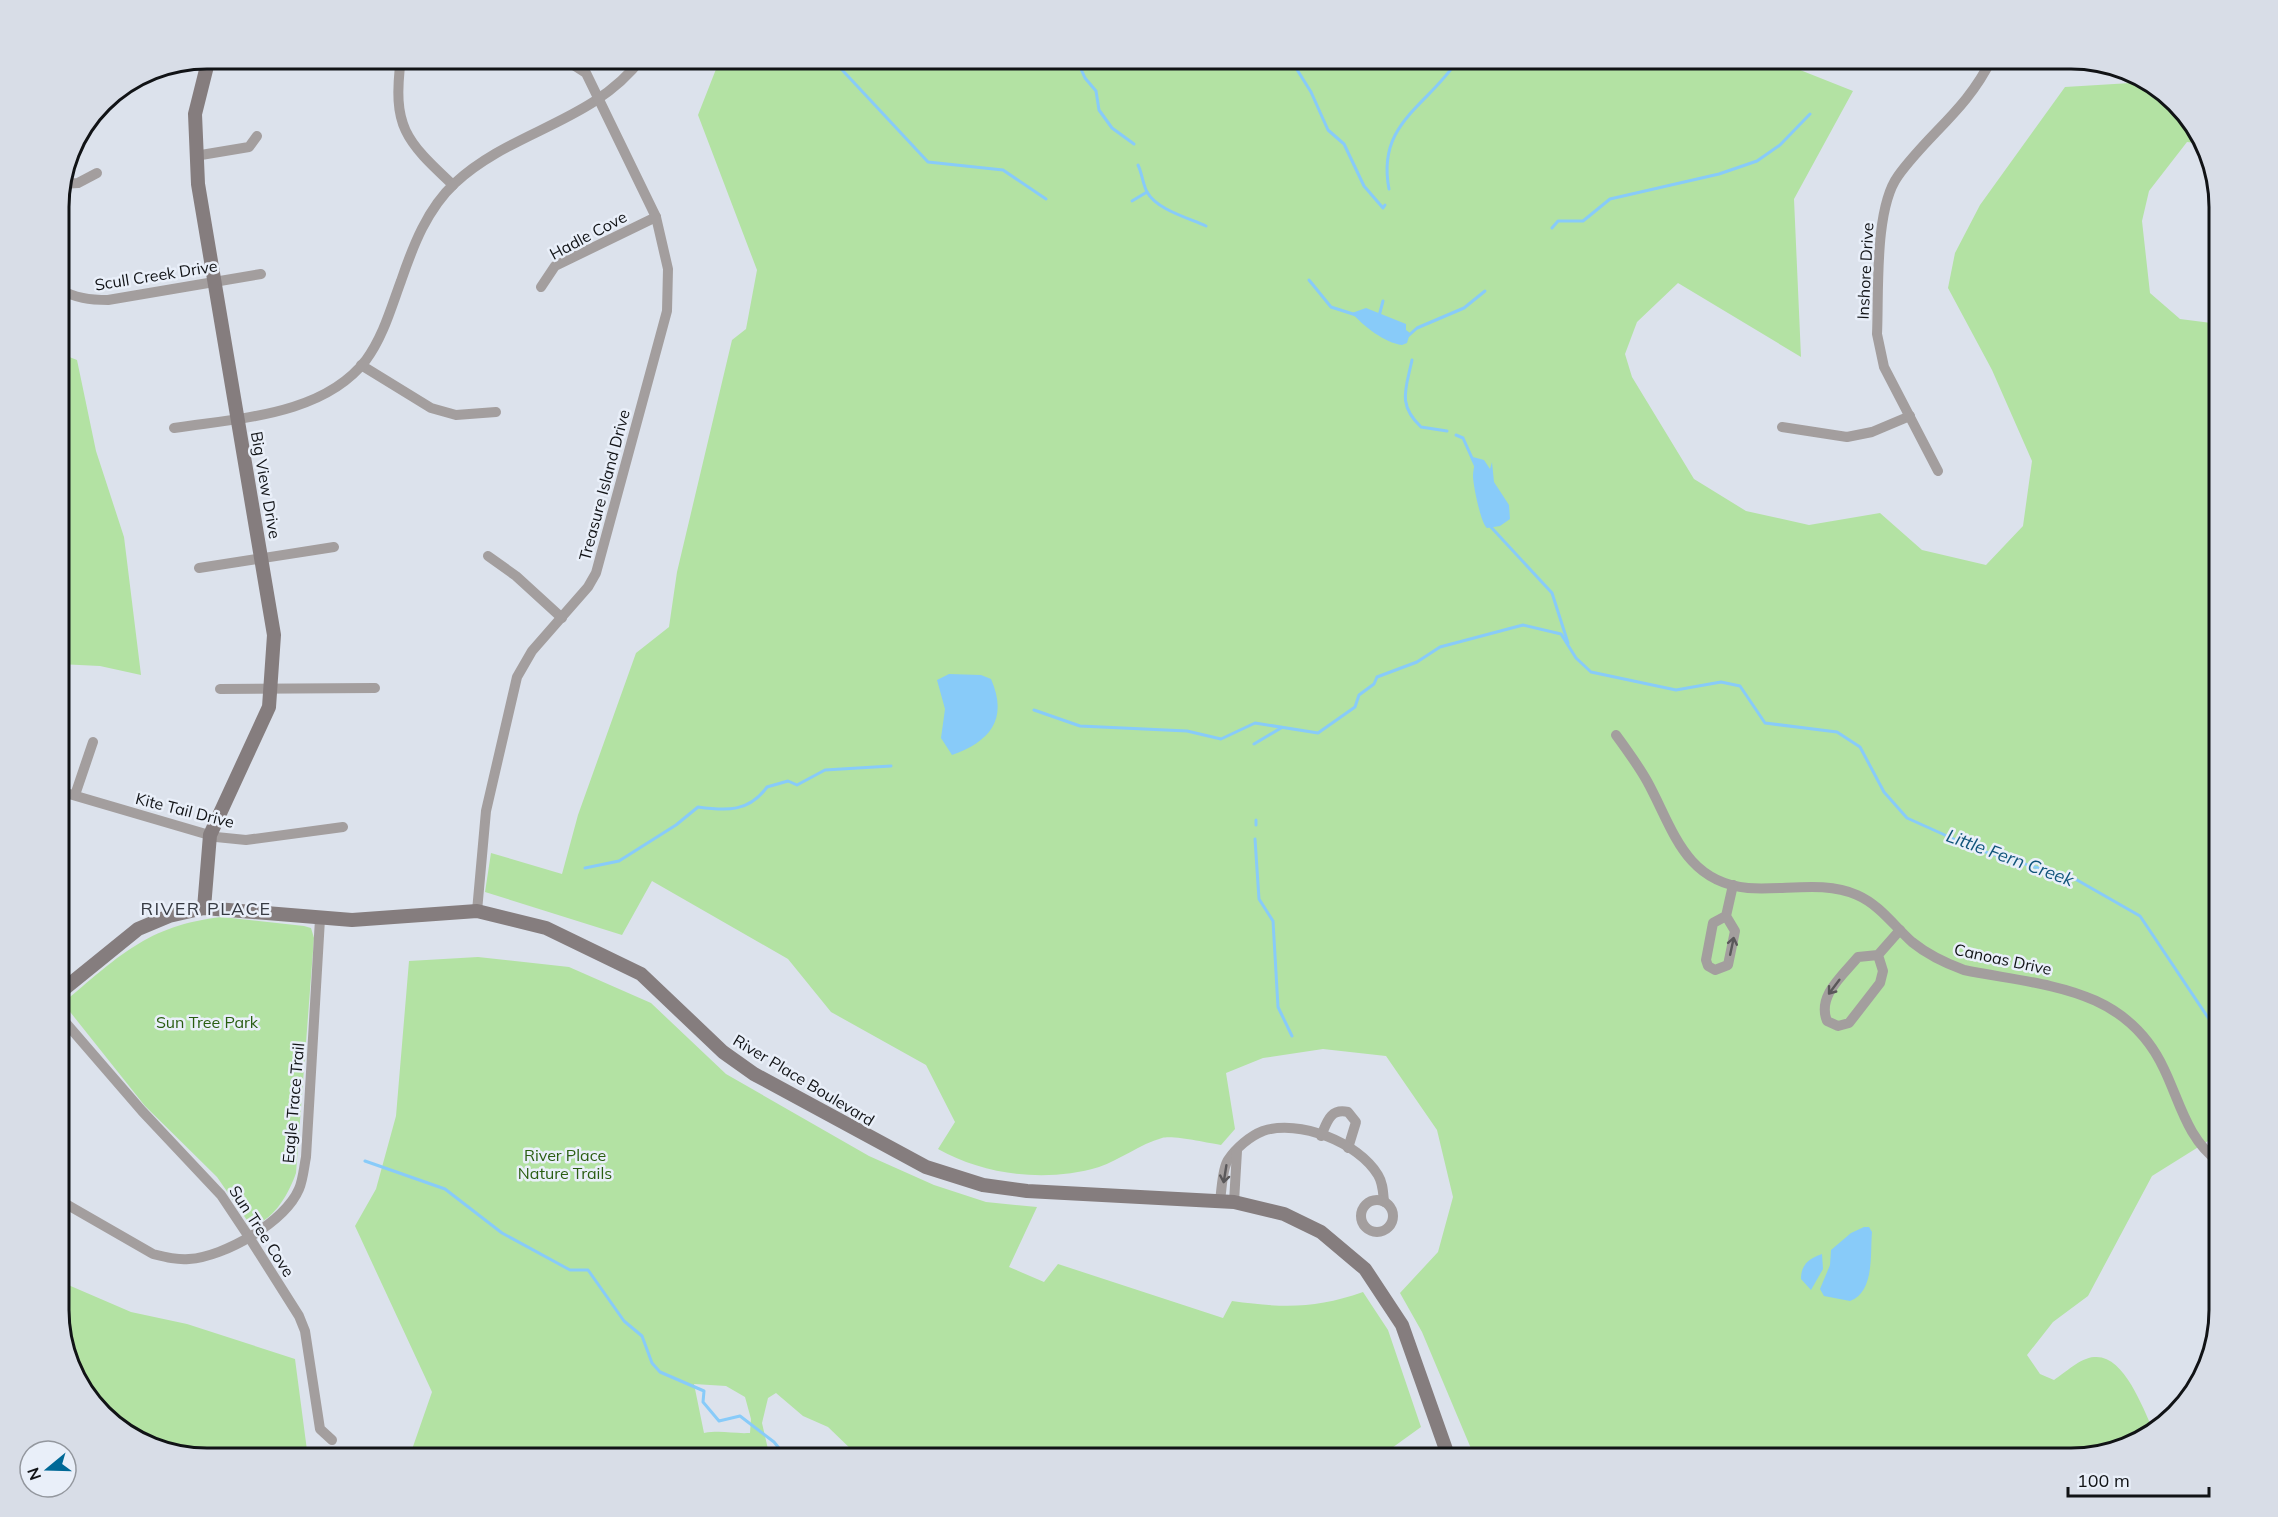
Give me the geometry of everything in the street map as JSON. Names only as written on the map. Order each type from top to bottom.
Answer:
[{"type":"street","name":"Big View Drive","points":[[204,908],[210,835],[269,707],[274,635],[195,156],[195,114],[206,69]]},
{"type":"street","points":[[400,69],[397,91],[399,110],[406,131],[418,152],[453,184]]},
{"type":"street","name":"Treasure Island Drive","points":[[477,911],[486,811],[513,689],[532,651],[588,587],[596,573],[667,311],[668,269],[656,217],[600,100],[586,74],[579,69]]},
{"type":"street","points":[[174,428],[295,406],[339,385],[362,365],[385,326],[415,243],[433,209],[453,184],[499,150],[600,100],[633,69]]},
{"type":"street","name":"Inshore Drive","points":[[1938,471],[1884,367],[1877,334],[1883,213],[1897,177],[1976,89],[1986,69]]},
{"type":"street","points":[[195,156],[249,147],[258,136]]},
{"type":"street","points":[[71,183],[78,183],[97,173]]},
{"type":"street","name":"Hadle Cove","points":[[541,287],[555,266],[656,217]]},
{"type":"street","name":"Scull Creek Drive","points":[[69,294],[88,300],[108,300],[261,274]]},
{"type":"street","points":[[362,365],[432,408],[456,415],[496,412]]},
{"type":"street","points":[[1782,427],[1846,437],[1872,432],[1910,416]]},
{"type":"street","points":[[199,568],[334,547]]},
{"type":"street","points":[[488,556],[516,576],[562,618]]},
{"type":"street","points":[[220,689],[375,688]]},
{"type":"street","name":"Canoas Drive","points":[[1616,735],[1646,779],[1679,847],[1705,874],[1748,888],[1807,887],[1854,894],[1878,908],[1926,952],[1947,964],[1974,972],[2071,990],[2114,1010],[2142,1035],[2163,1067],[2191,1132],[2209,1151]]},
{"type":"street","points":[[75,795],[93,742]]},
{"type":"street","name":"Kite Tail Drive","points":[[69,794],[210,835],[246,840],[343,827]]},
{"type":"street","points":[[1726,916],[1713,923],[1706,960],[1708,966],[1715,970],[1728,965],[1735,931],[1726,916],[1733,885]]},
{"type":"street","name":"River Place Boulevard","points":[[69,985],[138,929],[169,916],[204,908],[352,920],[477,911],[506,916],[546,928],[641,974],[723,1052],[746,1068],[888,1149],[926,1167],[982,1185],[1027,1191],[1227,1201],[1284,1214],[1321,1232],[1365,1269],[1402,1324],[1445,1448]]},
{"type":"street","name":"Eagle Trace Trail","points":[[69,1206],[131,1243],[153,1254],[170,1259],[205,1256],[249,1237],[278,1216],[299,1189],[306,1157],[320,919]]},
{"type":"street","points":[[1878,955],[1883,971],[1881,982],[1868,999],[1849,1023],[1839,1026],[1827,1021],[1823,1010],[1824,1000],[1841,977],[1858,957],[1878,955],[1900,930]]},
{"type":"street","name":"Sun Tree Cove","points":[[69,1027],[142,1111],[221,1195],[249,1237],[299,1316],[308,1347],[320,1430],[332,1440]]},
{"type":"street","points":[[1321,1136],[1330,1116],[1335,1112],[1348,1112],[1356,1122],[1348,1148]]},
{"type":"street","points":[[1227,1201],[1227,1161],[1257,1134],[1278,1128],[1292,1128],[1321,1136],[1348,1148],[1371,1165],[1379,1176],[1384,1202]]},
{"type":"green space","points":[[716,69],[1798,69],[1853,91],[1794,199],[1801,357],[1678,283],[1637,322],[1625,354],[1632,377],[1694,479],[1746,511],[1809,525],[1880,513],[1922,550],[1986,565],[2023,526],[2032,461],[1992,370],[1948,288],[1955,253],[1980,205],[2065,87],[2132,83],[2162,103],[2186,130],[2193,143],[2187,142],[2149,191],[2142,221],[2150,293],[2180,319],[2209,323],[2209,1142],[2152,1176],[2088,1296],[2053,1322],[2027,1355],[2040,1374],[2054,1380],[2089,1358],[2105,1358],[2123,1373],[2131,1384],[2150,1423],[2115,1441],[2089,1447],[2071,1448],[1471,1448],[1422,1332],[1400,1293],[1438,1252],[1453,1197],[1437,1130],[1386,1056],[1323,1049],[1263,1058],[1226,1073],[1235,1129],[1221,1145],[1167,1137],[1146,1144],[1107,1164],[1079,1172],[1058,1175],[1016,1174],[975,1165],[938,1149],[955,1122],[926,1065],[831,1012],[788,959],[652,881],[622,935],[485,892],[491,853],[562,874],[578,815],[636,653],[669,627],[677,572],[732,340],[746,329],[757,270],[698,115]]},
{"type":"green space","points":[[69,357],[77,360],[96,451],[124,537],[141,675],[100,666],[69,664]]},
{"type":"green space","name":"Sun Tree Park","points":[[222,917],[304,926],[311,928],[314,938],[296,1173],[280,1205],[267,1218],[251,1226],[217,1177],[145,1106],[69,1011],[69,998],[117,958],[153,936],[173,927]]},
{"type":"green space","name":"River Place Nature Trails","points":[[478,957],[569,967],[651,1003],[726,1074],[869,1156],[934,1185],[986,1202],[1037,1207],[1009,1267],[1044,1282],[1058,1264],[1223,1318],[1232,1301],[1299,1306],[1329,1302],[1363,1292],[1388,1330],[1421,1427],[1392,1448],[850,1448],[828,1427],[803,1416],[776,1393],[768,1398],[762,1423],[768,1448],[412,1448],[432,1392],[355,1226],[376,1189],[396,1116],[409,961]],"holes":[[[694,1384],[726,1386],[745,1397],[751,1419],[750,1433],[704,1433]]]},
{"type":"green space","points":[[69,1285],[131,1312],[187,1324],[295,1359],[307,1448],[207,1448],[189,1447],[163,1441],[123,1420],[109,1408],[87,1379],[76,1354],[72,1337],[69,1319]]},
{"type":"water","points":[[1366,308],[1406,324],[1406,330],[1410,333],[1407,343],[1395,344],[1382,337],[1352,313]]},
{"type":"water","points":[[1473,457],[1484,460],[1490,469],[1492,462],[1494,482],[1509,505],[1510,519],[1500,526],[1487,528],[1482,519],[1474,487]]},
{"type":"water","points":[[949,674],[981,675],[991,679],[998,706],[992,728],[985,736],[965,750],[952,755],[941,738],[945,709],[937,680]]},
{"type":"water","points":[[1869,1227],[1872,1232],[1870,1271],[1864,1289],[1850,1301],[1824,1296],[1820,1289],[1830,1265],[1831,1250],[1851,1233]]},
{"type":"water","points":[[1822,1254],[1823,1269],[1811,1290],[1801,1279],[1802,1270],[1809,1260]]},
{"type":"waterway","points":[[841,69],[928,162],[1003,170],[1046,199]]},
{"type":"waterway","points":[[1081,69],[1096,91],[1099,110],[1112,128],[1134,144]]},
{"type":"waterway","points":[[1297,69],[1311,92],[1328,130],[1344,144],[1364,186],[1383,208],[1385,205]]},
{"type":"waterway","points":[[1389,189],[1387,166],[1390,147],[1398,131],[1408,116],[1451,69]]},
{"type":"waterway","points":[[1552,228],[1558,221],[1583,221],[1610,199],[1719,174],[1757,161],[1780,145],[1810,114]]},
{"type":"waterway","points":[[1138,165],[1146,189],[1158,204],[1206,226]]},
{"type":"waterway","points":[[1132,201],[1147,192]]},
{"type":"waterway","points":[[1309,280],[1331,307],[1356,315]]},
{"type":"waterway","points":[[1408,336],[1417,328],[1464,308],[1485,291]]},
{"type":"waterway","points":[[1379,316],[1383,301]]},
{"type":"waterway","points":[[1412,360],[1405,396],[1409,411],[1421,427],[1447,431]]},
{"type":"waterway","points":[[1456,435],[1463,438],[1476,467]]},
{"type":"waterway","points":[[1490,526],[1552,593],[1568,643]]},
{"type":"waterway","name":"Little Fern Creek","points":[[1034,710],[1080,726],[1187,731],[1221,739],[1255,723],[1318,733],[1355,707],[1359,695],[1374,684],[1377,677],[1417,662],[1440,647],[1523,625],[1561,634],[1576,658],[1591,672],[1676,690],[1721,682],[1740,686],[1765,723],[1837,732],[1860,747],[1884,792],[1907,818],[1976,849],[2077,880],[2140,916],[2209,1019]]},
{"type":"waterway","points":[[1254,744],[1281,728]]},
{"type":"waterway","name":"Little Fern Creek","points":[[585,868],[619,861],[676,825],[698,807],[737,808],[753,801],[767,787],[788,781],[797,785],[825,770],[891,766]]},
{"type":"waterway","points":[[1256,820],[1256,825]]},
{"type":"waterway","points":[[1255,839],[1259,899],[1273,921],[1278,1007],[1292,1036]]},
{"type":"waterway","points":[[365,1161],[445,1189],[502,1233],[570,1270],[588,1270],[624,1321],[642,1336],[652,1363],[660,1372],[704,1391],[703,1402],[719,1421],[740,1416],[779,1448]]},
{"type":"district","name":"RIVER PLACE","points":[[206,909]]}]
